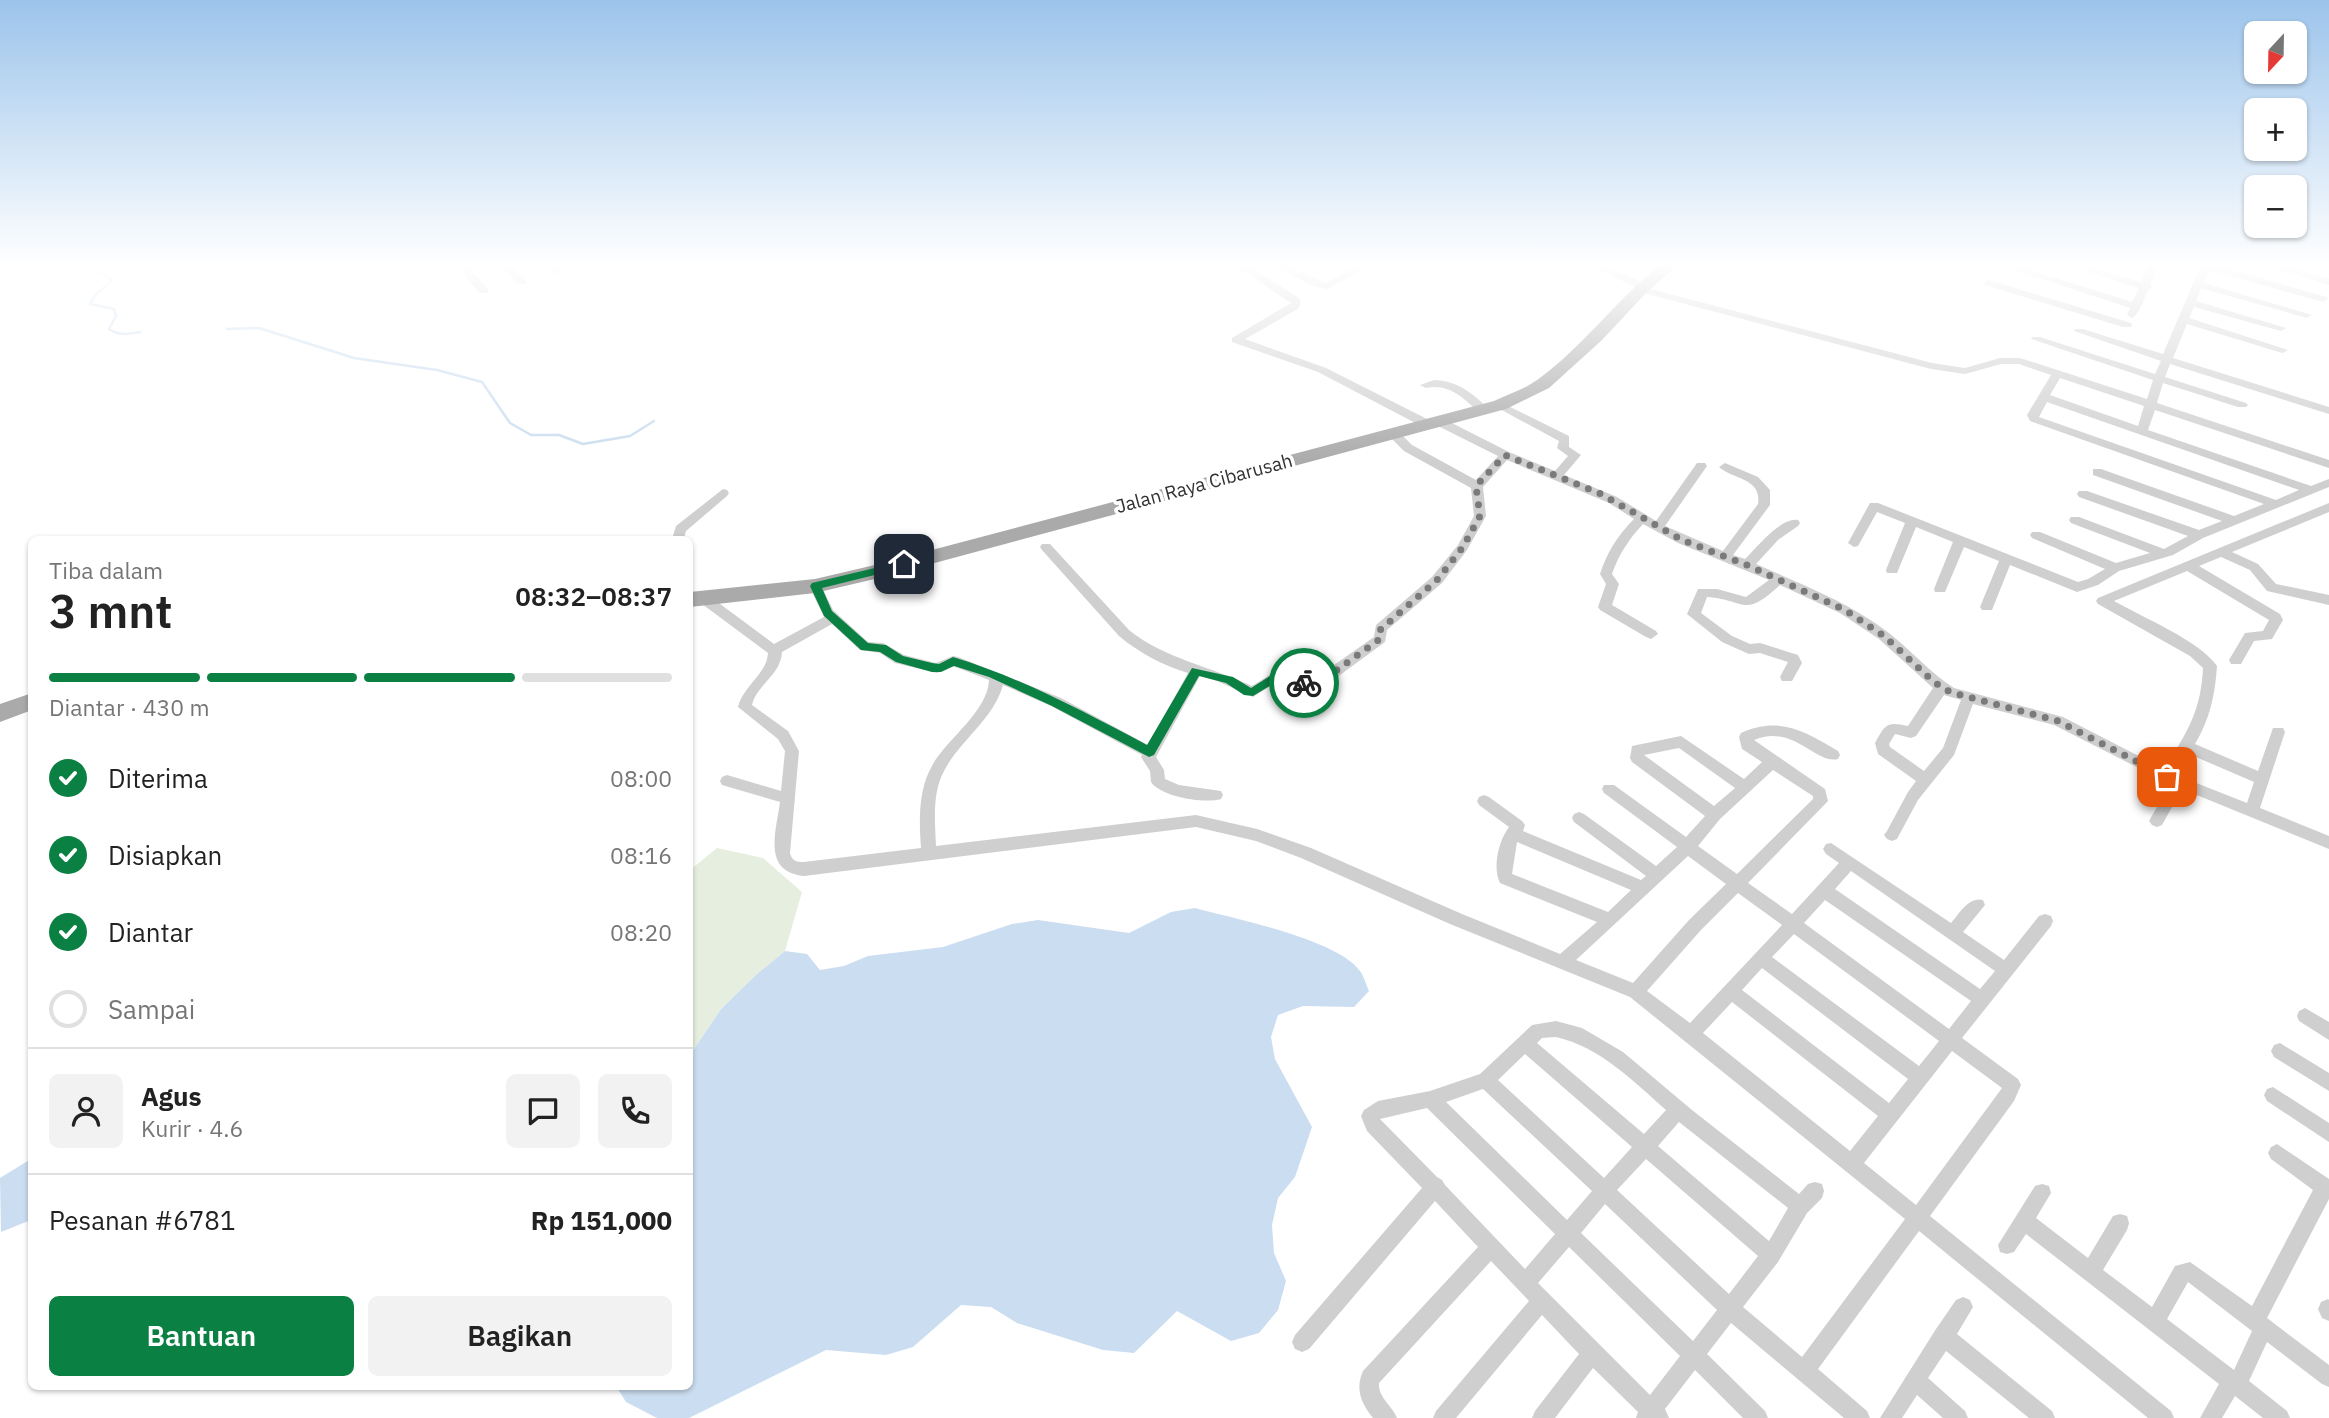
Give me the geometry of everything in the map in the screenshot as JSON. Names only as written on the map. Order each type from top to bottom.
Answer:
[{"type":"main road","name":"Jalan Raya Cibarusah","points":[[696,599],[816,586],[1395,435],[1491,407],[1542,384],[1600,331]]},
{"type":"main road","points":[[0,713],[28,702]]},
{"type":"street","points":[[1252,331],[1236,340],[1322,370],[1505,455],[1613,500],[1657,527],[1779,579],[1863,620],[1941,688],[1968,699],[2058,721],[2173,779],[2329,843]]},
{"type":"street","points":[[1802,331],[1931,366],[1965,371],[2012,360],[2150,403],[2329,464]]},
{"type":"street","points":[[2080,331],[2329,411]]},
{"type":"street","points":[[2119,343],[2124,331]]},
{"type":"street","points":[[2142,432],[2150,403],[2178,331]]},
{"type":"street","points":[[2222,331],[2283,349]]},
{"type":"street","points":[[2036,339],[2242,405]]},
{"type":"street","points":[[2057,373],[2033,415],[2039,422],[2276,504]]},
{"type":"street","points":[[1426,384],[1446,384],[1565,439],[1563,449],[1575,455],[1557,476]]},
{"type":"street","points":[[2043,397],[2310,490]]},
{"type":"street","points":[[1395,435],[1408,448],[1476,486]]},
{"type":"street","points":[[1476,486],[1505,455]]},
{"type":"street","points":[[1657,527],[1667,517],[1701,466]]},
{"type":"street","points":[[1725,467],[1758,481],[1764,487],[1766,496],[1764,505],[1725,557]]},
{"type":"street","points":[[2097,472],[2234,521]]},
{"type":"street","points":[[1854,543],[1874,506],[2077,587],[2094,582],[2115,568],[2161,552],[2169,552],[2199,535],[2329,483]]},
{"type":"street","points":[[1046,547],[1131,639],[1181,666],[1229,680],[1248,692],[1253,692],[1281,673],[1305,684],[1316,685],[1380,639],[1381,628],[1437,580],[1451,564],[1480,516],[1476,486]]},
{"type":"street","points":[[679,536],[680,529],[723,492]]},
{"type":"street","points":[[2083,494],[2199,535]]},
{"type":"street","points":[[2157,821],[2186,746],[2199,729],[2205,715],[2210,666],[2195,652],[2103,601],[2329,507]]},
{"type":"street","points":[[1642,518],[1623,536],[1614,553],[1606,574],[1613,584],[1605,607],[1651,634]]},
{"type":"street","points":[[2075,520],[2161,552]]},
{"type":"street","points":[[1892,570],[1912,521]]},
{"type":"street","points":[[1747,565],[1774,537],[1794,523]]},
{"type":"street","points":[[2036,535],[2115,568]]},
{"type":"street","points":[[1940,589],[1960,541]]},
{"type":"street","points":[[2223,553],[2254,567],[2272,588],[2329,600]]},
{"type":"street","points":[[1987,607],[2006,559]]},
{"type":"street","points":[[2189,566],[2275,617],[2267,636],[2250,636],[2236,660]]},
{"type":"street","points":[[1779,579],[1758,599],[1749,603],[1703,592],[1693,612],[1714,630],[1749,649],[1760,648],[1793,659],[1795,663],[1787,677]]},
{"type":"street","points":[[816,586],[832,618],[865,647],[883,648],[900,659],[937,668],[953,661],[1056,702],[1149,752]]},
{"type":"street","points":[[696,599],[774,650],[776,658],[749,694],[745,707],[790,744],[792,751],[789,799],[782,853],[785,862],[793,868],[929,855],[1196,821],[1257,835],[1306,853],[1636,992],[2164,1418]]},
{"type":"street","points":[[774,650],[832,618]]},
{"type":"street","points":[[1196,671],[1148,757],[1157,770],[1158,782],[1164,786],[1188,793],[1216,795]]},
{"type":"street","points":[[929,855],[927,835],[935,773],[987,704],[995,690],[996,677]]},
{"type":"street","points":[[1927,781],[1883,750],[1882,743],[1892,728],[1911,733],[1941,688]]},
{"type":"street","points":[[1892,835],[1913,796],[1949,751],[1968,699]]},
{"type":"street","points":[[1636,992],[1737,884],[1821,801],[1819,793],[1747,745],[1746,737],[1773,729],[1787,730],[1833,755]]},
{"type":"street","points":[[2252,812],[2278,732]]},
{"type":"street","points":[[1715,814],[1637,758],[1637,750],[1681,742],[1745,787]]},
{"type":"street","points":[[2186,746],[2261,779]]},
{"type":"street","points":[[1562,962],[1687,847],[1715,814],[1772,762]]},
{"type":"street","points":[[727,781],[789,799]]},
{"type":"street","points":[[1609,789],[2012,1085],[2008,1096],[1805,1370]]},
{"type":"street","points":[[1484,801],[1517,825],[1503,871],[1505,878],[1610,920]]},
{"type":"street","points":[[1579,818],[1656,876]]},
{"type":"street","points":[[1514,835],[1643,888]]},
{"type":"street","points":[[1831,849],[2006,971]]},
{"type":"street","points":[[1691,1034],[1850,862]]},
{"type":"street","points":[[1824,890],[1982,1000]]},
{"type":"street","points":[[1952,933],[1977,905]]},
{"type":"street","points":[[1851,1164],[2045,921]]},
{"type":"street","points":[[1761,958],[1922,1078]]},
{"type":"street","points":[[1731,991],[1891,1115]]},
{"type":"street","points":[[2305,1016],[2329,1032]]},
{"type":"street","points":[[1800,1206],[1678,1110],[1651,1083],[1590,1041],[1561,1028],[1549,1027],[1538,1031],[1486,1080],[1430,1099],[1378,1110],[1370,1116],[1370,1120],[1436,1186],[1490,1248],[1543,1299],[1591,1355],[1652,1416],[1692,1356],[1771,1255],[1800,1206],[1815,1191]]},
{"type":"street","points":[[1524,1042],[1771,1255]]},
{"type":"street","points":[[2280,1051],[2329,1083]]},
{"type":"street","points":[[1486,1080],[1730,1309],[1860,1418]]},
{"type":"street","points":[[2273,1095],[2329,1133]]},
{"type":"street","points":[[1430,1099],[1758,1418]]},
{"type":"street","points":[[1526,1283],[1604,1191],[1678,1110]]},
{"type":"street","points":[[2210,1418],[2235,1383],[2259,1324],[2327,1188],[2277,1153]]},
{"type":"street","points":[[1302,1342],[1436,1186]]},
{"type":"street","points":[[2007,1245],[2042,1193]]},
{"type":"street","points":[[2023,1220],[2280,1418]]},
{"type":"street","points":[[2091,1272],[2120,1223]]},
{"type":"street","points":[[1387,1418],[1369,1397],[1367,1387],[1370,1378],[1490,1248]]},
{"type":"street","points":[[2155,1321],[2182,1272],[2185,1272],[2196,1276],[2329,1377]]},
{"type":"street","points":[[1443,1418],[1543,1299]]},
{"type":"street","points":[[1890,1418],[1963,1307]]},
{"type":"street","points":[[1943,1336],[2045,1418]]},
{"type":"street","points":[[1542,1418],[1591,1355]]},
{"type":"street","points":[[1915,1380],[1958,1418]]},
{"type":"green space","points":[[717,848],[763,858],[802,892],[785,951],[721,1009],[693,1051],[693,868]]},
{"type":"water","points":[[1195,908],[1308,940],[1348,960],[1363,975],[1369,991],[1354,1007],[1303,1006],[1278,1015],[1271,1037],[1275,1059],[1312,1127],[1295,1177],[1278,1198],[1272,1225],[1274,1253],[1286,1281],[1278,1310],[1259,1333],[1231,1341],[1177,1311],[1134,1353],[1103,1350],[1017,1323],[991,1307],[961,1305],[913,1347],[886,1355],[826,1350],[689,1418],[657,1418],[626,1402],[618,1390],[693,1390],[693,1051],[721,1009],[757,974],[785,951],[807,954],[820,970],[844,966],[868,956],[943,947],[1012,924],[1038,920],[1129,933],[1171,912]]},
{"type":"water","points":[[28,1161],[28,1221],[1,1232],[0,1178]]},
{"type":"waterway","points":[[113,331],[124,334],[140,332]]},
{"type":"waterway","points":[[269,331],[354,358],[437,370],[482,382],[510,423],[531,435],[559,435],[583,444],[630,436],[654,421]]},
{"type":"way so far","points":[[1304,683],[1316,685],[1382,638],[1380,630],[1391,617],[1437,580],[1451,564],[1478,522],[1481,510],[1476,486],[1505,455],[1601,494],[1682,540],[1747,565],[1845,610],[1884,636],[1941,688],[1968,699],[2058,721],[2167,777]]},
{"type":"route","points":[[904,564],[816,586],[828,613],[865,647],[883,648],[900,659],[932,667],[941,668],[953,661],[993,674],[1056,702],[1149,752],[1196,671],[1229,680],[1248,692],[1253,692],[1281,673],[1304,683]]}]
